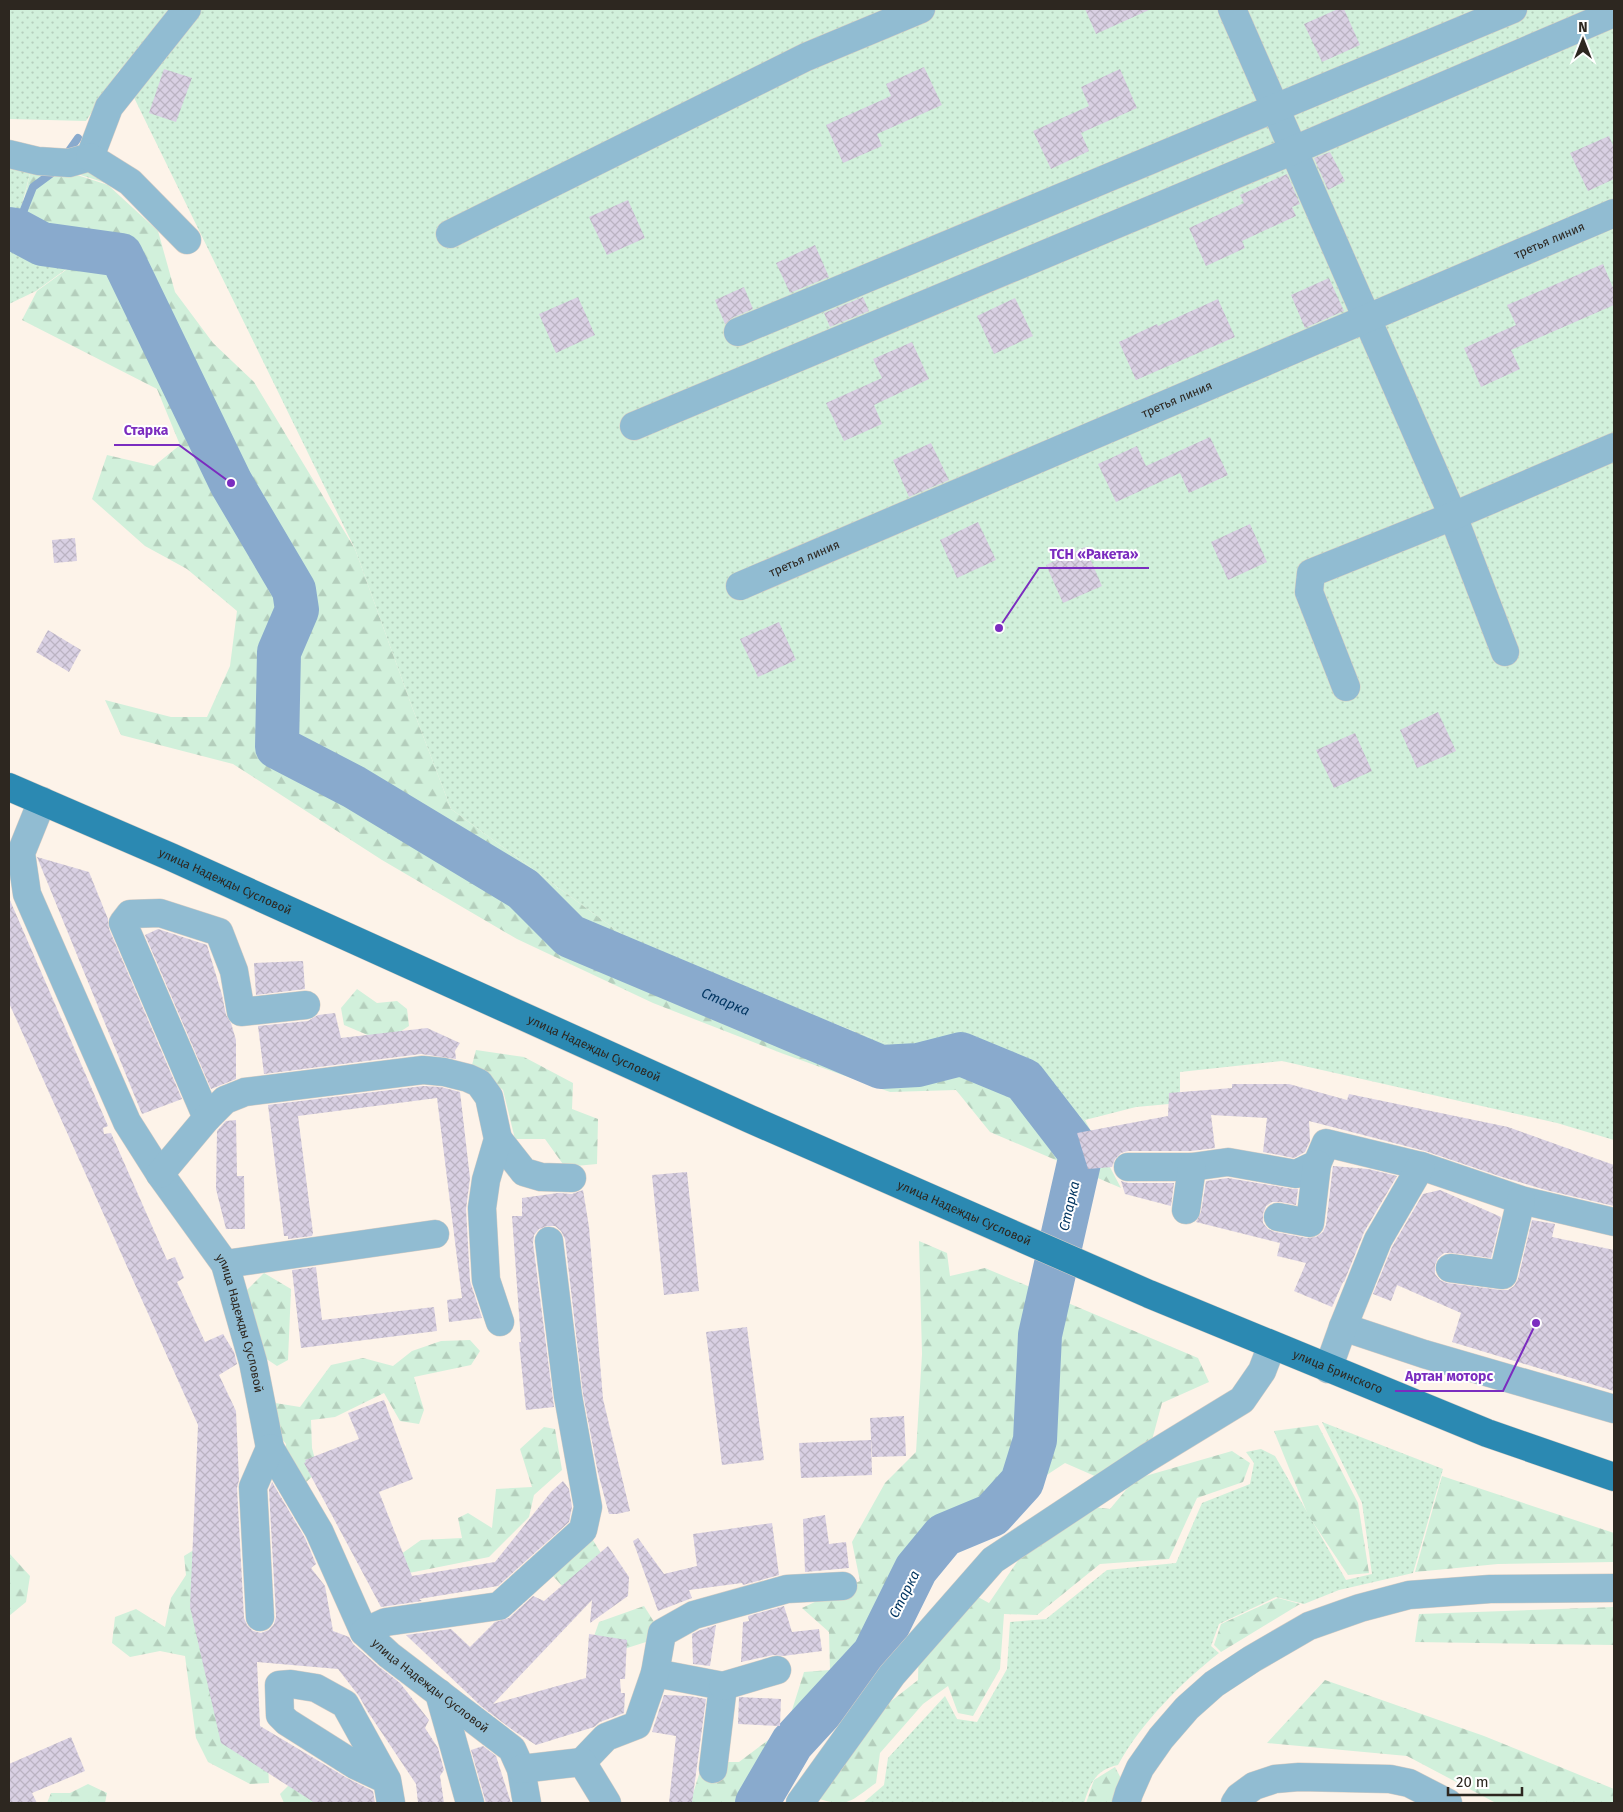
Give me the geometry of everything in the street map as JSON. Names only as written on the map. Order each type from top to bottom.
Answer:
[{"type":"main road","name":"улица Надежды Сусловой","points":[[9,787],[171,857],[750,1119],[1149,1294]]},
{"type":"main road","name":"улица Бринского","points":[[1149,1294],[1487,1433],[1614,1477]]},
{"type":"street","points":[[90,157],[109,107],[187,9]]},
{"type":"street","points":[[450,234],[806,57],[921,9]]},
{"type":"street","points":[[1232,9],[1453,516],[1505,652]]},
{"type":"street","points":[[738,332],[1513,9]]},
{"type":"street","points":[[634,426],[1294,150],[1614,13]]},
{"type":"street","points":[[9,154],[38,161],[69,163],[90,157],[130,182],[187,240]]},
{"type":"street","name":"третья линия","points":[[740,586],[1614,213]]},
{"type":"street","points":[[1346,687],[1309,592],[1312,573],[1453,516],[1614,447]]},
{"type":"street","name":"улица Надежды Сусловой","points":[[42,801],[21,853],[27,894],[127,1122],[160,1174],[225,1264],[253,1362],[270,1448],[319,1531],[364,1632],[389,1655],[512,1749],[521,1769],[527,1803]]},
{"type":"street","points":[[207,1118],[123,923],[130,914],[160,913],[219,932],[234,971],[241,1012],[306,1005]]},
{"type":"street","points":[[160,1174],[207,1118],[225,1100],[245,1092],[423,1070],[444,1072],[479,1083],[489,1097],[498,1139],[524,1172],[541,1177],[572,1178]]},
{"type":"street","points":[[498,1139],[486,1180],[482,1208],[486,1280],[500,1322]]},
{"type":"street","points":[[1278,1217],[1310,1223],[1317,1164],[1326,1142],[1421,1166],[1521,1200],[1614,1222]]},
{"type":"street","points":[[1128,1167],[1192,1167],[1228,1162],[1296,1174],[1317,1164]]},
{"type":"street","points":[[1328,1369],[1378,1240],[1421,1166]]},
{"type":"street","points":[[1186,1210],[1192,1167]]},
{"type":"street","points":[[1450,1268],[1503,1275],[1521,1200]]},
{"type":"street","points":[[225,1264],[435,1234]]},
{"type":"street","points":[[364,1632],[386,1622],[499,1606],[583,1530],[588,1507],[568,1396],[548,1241]]},
{"type":"street","points":[[1343,1327],[1424,1354],[1614,1410]]},
{"type":"street","points":[[800,1803],[892,1675],[993,1560],[1147,1458],[1242,1400],[1262,1371],[1272,1345]]},
{"type":"street","points":[[260,1617],[253,1486],[270,1448]]},
{"type":"street","points":[[521,1769],[582,1762],[606,1738],[638,1725],[655,1673],[662,1633],[694,1616],[787,1588],[843,1586]]},
{"type":"street","points":[[1126,1803],[1140,1768],[1161,1738],[1187,1708],[1214,1684],[1252,1659],[1309,1626],[1360,1608],[1409,1596],[1490,1588],[1614,1588]]},
{"type":"street","points":[[655,1673],[722,1686],[777,1670]]},
{"type":"street","points":[[714,1769],[722,1686]]},
{"type":"street","points":[[438,1693],[470,1803]]},
{"type":"street","points":[[582,1762],[607,1803]]},
{"type":"street","points":[[1235,1803],[1254,1786],[1275,1779],[1300,1777],[1390,1779],[1409,1783],[1433,1800]]},
{"type":"green space","points":[[9,9],[1614,9],[1614,1140],[1557,1123],[1282,1061],[1180,1072],[1180,1103],[1136,1107],[1085,1120],[1032,1077],[962,1047],[896,1047],[646,952],[451,809],[355,549],[120,69],[86,121],[9,119]]},
{"type":"green space","points":[[9,155],[87,165],[109,184],[71,172],[30,173],[21,209],[69,267],[36,291],[9,304]]},
{"type":"green space","points":[[30,173],[71,173],[108,185],[158,231],[175,292],[213,343],[254,382],[355,549],[451,809],[646,952],[896,1047],[962,1047],[1032,1077],[1085,1120],[1121,1188],[990,1132],[956,1090],[890,1092],[781,1053],[653,1003],[517,939],[382,860],[233,764],[121,735],[105,700],[171,717],[207,717],[230,666],[237,611],[187,569],[145,546],[92,499],[107,455],[154,466],[180,445],[157,389],[22,320],[37,291],[70,267],[22,209]]},
{"type":"green space","points":[[357,989],[377,1003],[397,1001],[407,1009],[409,1026],[384,1042],[344,1025],[341,1008]]},
{"type":"green space","points":[[476,1050],[524,1057],[573,1083],[572,1109],[598,1119],[597,1164],[565,1167],[545,1139],[515,1139],[503,1090],[472,1065]]},
{"type":"green space","points":[[919,1241],[947,1253],[950,1276],[985,1268],[1198,1358],[1209,1382],[1162,1403],[1152,1440],[1097,1477],[1065,1463],[1030,1486],[930,1578],[859,1661],[819,1700],[789,1764],[768,1803],[690,1803],[703,1762],[739,1762],[787,1726],[804,1672],[830,1670],[829,1632],[802,1608],[860,1581],[852,1542],[885,1483],[916,1452],[922,1354]]},
{"type":"green space","points":[[264,1273],[291,1289],[288,1360],[277,1366],[259,1354],[244,1293]]},
{"type":"green space","points":[[470,1340],[480,1351],[471,1365],[414,1377],[424,1410],[419,1424],[400,1421],[384,1393],[335,1417],[311,1420],[312,1448],[318,1471],[304,1484],[283,1476],[286,1444],[270,1424],[269,1402],[300,1407],[331,1365],[363,1358],[393,1366],[412,1351],[441,1341]]},
{"type":"green space","points":[[1322,1422],[1443,1469],[1413,1573],[1339,1590],[1304,1604],[1276,1597],[1219,1624],[1211,1646],[1219,1653],[1163,1704],[1138,1734],[1118,1765],[1110,1767],[1099,1774],[1091,1784],[1084,1803],[863,1803],[884,1785],[888,1758],[945,1696],[957,1719],[977,1722],[1007,1669],[1010,1622],[1046,1619],[1107,1570],[1176,1563],[1202,1503],[1250,1484],[1254,1463],[1246,1452],[1261,1449],[1275,1456],[1346,1580],[1372,1574],[1362,1503]]},
{"type":"green space","points":[[1318,1425],[1358,1503],[1369,1573],[1348,1575],[1308,1515],[1274,1431]]},
{"type":"green space","points":[[544,1427],[555,1429],[562,1470],[534,1495],[529,1517],[489,1557],[394,1576],[387,1564],[421,1540],[462,1538],[458,1518],[468,1513],[492,1528],[496,1489],[532,1487],[520,1449]]},
{"type":"green space","points":[[1232,1451],[1250,1463],[1243,1482],[1197,1498],[1169,1559],[1100,1564],[1037,1615],[1004,1614],[1000,1669],[973,1716],[958,1713],[948,1686],[923,1704],[880,1753],[876,1783],[848,1802],[834,1803],[814,1797],[869,1702],[890,1702],[918,1680],[919,1640],[969,1592],[989,1603],[1045,1521],[1084,1506],[1110,1509],[1135,1479]]},
{"type":"green space","points":[[1442,1476],[1614,1533],[1614,1562],[1498,1564],[1415,1572]]},
{"type":"green space","points":[[589,1534],[606,1561],[575,1600],[553,1576],[559,1542]]},
{"type":"green space","points":[[205,1543],[268,1766],[269,1783],[250,1784],[208,1762],[196,1738],[185,1656],[160,1651],[130,1657],[112,1643],[115,1617],[136,1609],[165,1627],[171,1598],[186,1575],[184,1556]]},
{"type":"green space","points":[[9,1553],[30,1576],[26,1602],[9,1616]]},
{"type":"green space","points":[[1278,1598],[1300,1604],[1221,1652],[1214,1645],[1221,1624]]},
{"type":"green space","points":[[644,1606],[656,1625],[646,1642],[605,1655],[592,1642],[599,1622]]},
{"type":"green space","points":[[1614,1607],[1614,1645],[1415,1642],[1419,1614]]},
{"type":"green space","points":[[1325,1680],[1484,1736],[1614,1789],[1614,1803],[1496,1803],[1407,1756],[1267,1743]]},
{"type":"green space","points":[[1115,1767],[1126,1788],[1123,1803],[1086,1803],[1094,1780]]},
{"type":"green space","points":[[292,1782],[321,1784],[324,1803],[284,1803],[280,1794]]},
{"type":"green space","points":[[88,1784],[107,1793],[105,1803],[47,1803],[51,1793],[70,1793]]},
{"type":"building","points":[[1085,9],[1151,9],[1096,34]]},
{"type":"building","points":[[1338,9],[1344,9],[1360,45],[1322,62],[1304,24]]},
{"type":"building","points":[[924,67],[942,105],[877,134],[882,146],[843,163],[826,125],[891,96],[886,84]]},
{"type":"building","points":[[164,69],[192,78],[176,122],[149,113]]},
{"type":"building","points":[[1120,69],[1137,108],[1081,133],[1089,151],[1051,169],[1033,131],[1089,106],[1081,87]]},
{"type":"building","points":[[1609,136],[1614,148],[1614,179],[1588,191],[1570,153]]},
{"type":"building","points":[[1330,152],[1345,181],[1328,190],[1314,158]]},
{"type":"building","points":[[1287,174],[1300,204],[1292,207],[1296,216],[1242,241],[1245,248],[1206,266],[1189,228],[1244,203],[1240,195]]},
{"type":"building","points":[[628,200],[645,238],[607,255],[589,217]]},
{"type":"building","points":[[815,245],[829,277],[790,293],[776,263]]},
{"type":"building","points":[[1603,264],[1614,290],[1614,305],[1511,350],[1520,369],[1481,387],[1464,348],[1516,325],[1507,305]]},
{"type":"building","points":[[1329,278],[1344,311],[1305,328],[1291,295]]},
{"type":"building","points":[[744,287],[753,309],[732,318],[725,324],[715,300]]},
{"type":"building","points":[[578,297],[595,335],[556,353],[539,314]]},
{"type":"building","points":[[863,297],[869,311],[830,327],[824,313]]},
{"type":"building","points":[[1015,298],[1033,336],[994,354],[977,316]]},
{"type":"building","points":[[1218,299],[1235,337],[1136,380],[1119,342]]},
{"type":"building","points":[[912,342],[929,379],[874,405],[882,424],[844,441],[826,403],[882,378],[873,359]]},
{"type":"building","points":[[1210,437],[1228,475],[1189,493],[1180,473],[1116,502],[1098,464],[1137,446],[1146,466]]},
{"type":"building","points":[[931,443],[949,480],[909,497],[893,460]]},
{"type":"building","points":[[978,522],[996,560],[957,578],[940,540]]},
{"type":"building","points":[[1250,524],[1267,562],[1228,580],[1211,542]]},
{"type":"building","points":[[75,538],[77,561],[54,563],[52,540]]},
{"type":"building","points":[[1085,547],[1102,586],[1063,603],[1046,565]]},
{"type":"building","points":[[779,622],[796,660],[758,677],[740,639]]},
{"type":"building","points":[[48,630],[81,650],[69,672],[36,652]]},
{"type":"building","points":[[1438,712],[1456,751],[1417,768],[1400,730]]},
{"type":"building","points":[[1355,733],[1372,771],[1334,788],[1316,750]]},
{"type":"building","points":[[37,857],[89,872],[108,919],[109,929],[182,1099],[142,1114]]},
{"type":"building","points":[[9,898],[108,1126],[103,1128],[104,1134],[111,1133],[167,1260],[175,1257],[184,1278],[177,1282],[205,1342],[223,1334],[234,1352],[237,1364],[219,1375],[236,1411],[239,1480],[237,1488],[244,1618],[247,1625],[253,1631],[261,1633],[269,1630],[274,1624],[276,1617],[269,1490],[272,1482],[305,1538],[316,1564],[311,1568],[325,1586],[333,1631],[349,1637],[353,1644],[400,1683],[429,1720],[425,1728],[438,1748],[444,1770],[440,1776],[444,1803],[418,1803],[416,1784],[359,1696],[338,1669],[257,1662],[260,1726],[347,1778],[373,1791],[375,1803],[315,1803],[221,1743],[190,1607],[198,1425],[9,1003]]},
{"type":"building","points":[[158,929],[207,945],[226,1015],[231,1023],[236,1040],[236,1079],[211,1089],[145,935]]},
{"type":"building","points":[[303,961],[305,989],[256,995],[254,963]]},
{"type":"building","points":[[335,1013],[341,1038],[427,1028],[460,1043],[455,1051],[456,1059],[421,1054],[264,1074],[258,1026],[308,1021],[318,1015]]},
{"type":"building","points":[[1232,1084],[1289,1084],[1347,1100],[1349,1094],[1508,1127],[1614,1165],[1614,1206],[1546,1190],[1425,1151],[1309,1121],[1310,1141],[1305,1152],[1294,1158],[1263,1152],[1267,1118],[1211,1115],[1215,1148],[1191,1151],[1128,1151],[1121,1153],[1115,1159],[1112,1167],[1088,1169],[1077,1133],[1168,1116],[1169,1093],[1232,1088]]},
{"type":"building","points":[[423,1086],[441,1087],[460,1092],[470,1178],[466,1209],[470,1281],[482,1318],[449,1322],[447,1300],[462,1298],[437,1098],[298,1116],[313,1233],[312,1236],[288,1239],[288,1236],[284,1236],[268,1105]]},
{"type":"building","points":[[236,1120],[237,1176],[244,1176],[245,1229],[226,1229],[216,1189],[217,1131],[226,1121]]},
{"type":"building","points":[[1333,1166],[1368,1169],[1397,1176],[1364,1232],[1332,1307],[1294,1291],[1306,1263],[1277,1256],[1280,1243],[1196,1222],[1201,1212],[1206,1181],[1228,1178],[1298,1189],[1296,1205],[1272,1202],[1266,1206],[1263,1214],[1263,1223],[1268,1229],[1275,1232],[1307,1238],[1316,1237],[1323,1232],[1326,1225]]},
{"type":"building","points":[[687,1172],[699,1291],[664,1295],[652,1175]]},
{"type":"building","points":[[1121,1181],[1128,1183],[1174,1183],[1171,1206],[1125,1194]]},
{"type":"building","points":[[583,1190],[589,1227],[603,1399],[630,1511],[617,1514],[609,1514],[598,1473],[583,1394],[565,1239],[561,1231],[555,1226],[539,1229],[534,1235],[533,1243],[554,1407],[526,1410],[519,1342],[521,1342],[512,1216],[522,1216],[522,1198],[558,1193],[572,1194]]},
{"type":"building","points":[[1440,1190],[1501,1217],[1491,1258],[1444,1253],[1438,1258],[1435,1265],[1435,1274],[1440,1280],[1447,1283],[1501,1290],[1508,1290],[1514,1286],[1518,1279],[1532,1220],[1555,1224],[1552,1237],[1614,1250],[1614,1391],[1452,1342],[1461,1313],[1397,1285],[1391,1301],[1373,1294],[1392,1247],[1423,1194]]},
{"type":"building","points":[[316,1267],[322,1320],[434,1307],[437,1331],[301,1348],[292,1270]]},
{"type":"building","points":[[747,1327],[764,1460],[722,1465],[706,1332]]},
{"type":"building","points":[[384,1400],[413,1479],[379,1492],[412,1576],[495,1562],[551,1492],[563,1481],[569,1489],[572,1507],[569,1522],[498,1586],[381,1607],[304,1463],[306,1462],[305,1460],[359,1439],[348,1413]]},
{"type":"building","points":[[904,1416],[906,1456],[872,1457],[870,1418]]},
{"type":"building","points":[[871,1440],[872,1475],[801,1478],[799,1443]]},
{"type":"building","points":[[825,1515],[829,1544],[846,1542],[849,1568],[805,1572],[803,1519]]},
{"type":"building","points":[[772,1523],[779,1575],[743,1585],[742,1583],[689,1590],[692,1598],[658,1611],[633,1541],[638,1538],[664,1574],[697,1566],[693,1534]]},
{"type":"building","points":[[608,1546],[629,1577],[628,1596],[590,1623],[592,1600],[493,1704],[586,1678],[589,1634],[627,1640],[625,1679],[620,1679],[621,1693],[625,1693],[624,1713],[600,1722],[594,1727],[536,1745],[481,1706],[406,1635],[451,1629],[470,1647],[495,1622],[509,1618],[533,1596],[544,1601]]},
{"type":"building","points":[[784,1606],[792,1632],[819,1629],[822,1651],[783,1656],[773,1655],[741,1662],[743,1622],[749,1621],[748,1616]]},
{"type":"building","points":[[716,1625],[710,1666],[693,1664],[692,1634]]},
{"type":"building","points":[[664,1695],[706,1699],[692,1803],[669,1803],[676,1736],[652,1732]]},
{"type":"building","points":[[739,1697],[781,1699],[780,1726],[738,1724]]},
{"type":"building","points":[[71,1737],[85,1771],[32,1793],[37,1803],[9,1803],[9,1764]]},
{"type":"building","points":[[483,1746],[496,1756],[511,1803],[486,1803],[471,1750]]},
{"type":"waterway","points":[[66,155],[78,138]]},
{"type":"waterway","points":[[16,230],[33,187],[56,170]]},
{"type":"waterway","name":"Старка","points":[[9,229],[16,230],[42,244],[121,255],[231,483],[294,590],[297,610],[279,652],[277,747],[354,787],[523,889],[570,936],[881,1067],[918,1065],[961,1054],[1024,1080],[1081,1154],[1040,1335],[1035,1440],[1022,1482],[992,1515],[944,1535],[916,1569],[874,1654],[792,1743],[757,1803]]},
{"type":"place","name":"Старка","points":[[231,483]]},
{"type":"place","name":"ТСН «Ракета»","points":[[999,628]]},
{"type":"place","name":"Артан моторс","points":[[1536,1323]]}]
